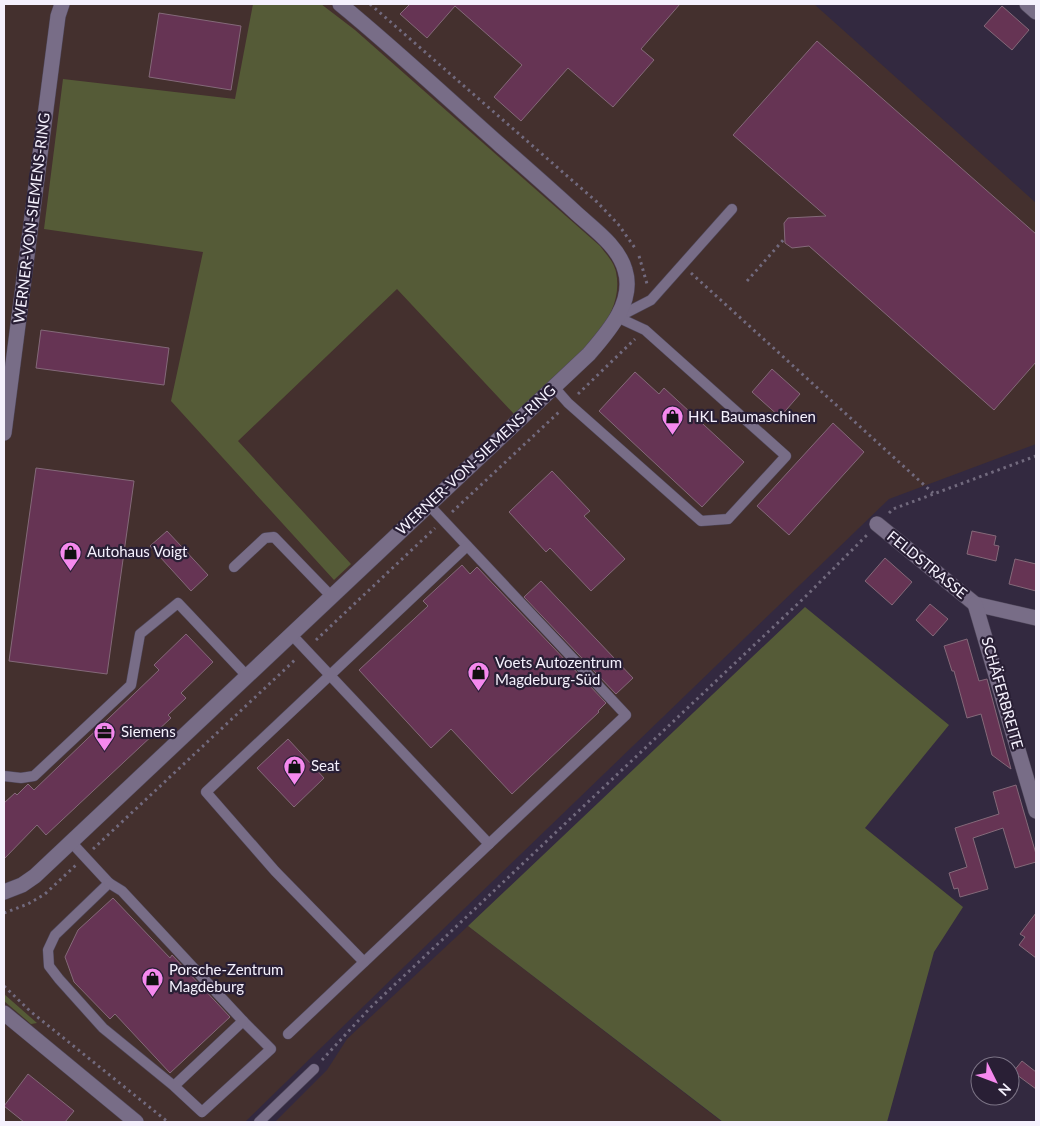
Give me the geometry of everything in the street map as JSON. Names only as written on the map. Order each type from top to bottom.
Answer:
[{"type":"street","name":"WERNER-VON-SIEMENS-RING","points":[[4,433],[58,16],[62,4]]},
{"type":"street","name":"WERNER-VON-SIEMENS-RING","points":[[4,892],[22,886],[35,876],[589,354],[617,317],[624,302],[626,272],[620,257],[609,243],[340,4]]},
{"type":"street","points":[[1027,4],[1036,12]]},
{"type":"street","name":"FELDSTRASSE","points":[[877,524],[975,604],[1036,618]]},
{"type":"street","name":"SCHÄFERBREITE","points":[[975,604],[1036,811]]},
{"type":"street","points":[[4,1013],[136,1122]]},
{"type":"lane","points":[[617,317],[651,300],[732,209]]},
{"type":"lane","points":[[554,387],[568,403],[701,521],[728,519],[786,456],[645,330],[617,317]]},
{"type":"lane","points":[[288,1034],[626,715],[428,504]]},
{"type":"lane","points":[[234,566],[265,538],[274,537],[331,596]]},
{"type":"lane","points":[[364,962],[276,871],[206,792],[468,546]]},
{"type":"lane","points":[[4,776],[21,778],[34,776],[130,685],[140,634],[178,603],[247,676]]},
{"type":"lane","points":[[291,634],[489,844]]},
{"type":"lane","points":[[71,842],[110,882],[122,891],[271,1049],[202,1112],[174,1086],[103,1028],[49,966],[48,950],[55,935],[110,882]]},
{"type":"lane","points":[[174,1086],[243,1021]]},
{"type":"lane","points":[[259,1122],[314,1069]]},
{"type":"path","points":[[747,281],[785,238]]},
{"type":"path","points":[[682,265],[933,493]]},
{"type":"path","points":[[4,913],[28,904],[45,894],[645,330]]},
{"type":"path","points":[[314,1069],[370,1008],[805,597],[893,508],[1036,456]]},
{"type":"path","points":[[4,986],[30,1010],[168,1122]]},
{"type":"shaded area","points":[[4,4],[814,4],[1036,203],[1036,444],[889,499],[245,1122],[4,1122]]},
{"type":"shaded area","points":[[468,926],[721,1121],[275,1122],[327,1070],[347,1039]]},
{"type":"green space","points":[[253,4],[321,4],[355,30],[600,246],[612,261],[616,272],[617,288],[615,303],[609,317],[600,330],[579,354],[514,414],[397,289],[238,441],[351,564],[334,580],[171,401],[203,252],[44,229],[63,79],[235,99]]},
{"type":"green space","points":[[805,607],[949,725],[865,828],[963,907],[934,952],[887,1122],[723,1122],[468,926]]},
{"type":"green space","points":[[4,994],[37,1023],[31,1024],[4,1001]]},
{"type":"building","points":[[410,4],[680,4],[641,49],[654,60],[613,107],[568,68],[521,121],[494,97],[522,65],[455,6],[427,38],[400,14]]},
{"type":"building","points":[[1002,6],[1029,30],[1012,50],[984,26]]},
{"type":"building","points":[[159,13],[241,26],[231,90],[149,77]]},
{"type":"building","points":[[817,41],[1036,234],[1036,362],[994,410],[809,246],[792,248],[785,243],[784,223],[788,218],[826,216],[733,135]]},
{"type":"building","points":[[41,330],[169,348],[164,385],[36,368]]},
{"type":"building","points":[[772,369],[800,394],[780,417],[752,392]]},
{"type":"building","name":"HKL Baumaschinen","points":[[635,372],[659,394],[664,388],[744,462],[702,507],[599,411]]},
{"type":"building","points":[[833,423],[864,452],[789,535],[757,506]]},
{"type":"building","name":"Autohaus Voigt","points":[[36,468],[134,481],[107,674],[9,661]]},
{"type":"building","points":[[552,471],[590,511],[584,516],[625,559],[591,591],[550,548],[546,552],[509,512]]},
{"type":"building","points":[[167,531],[208,575],[191,591],[150,546]]},
{"type":"building","points":[[972,531],[996,536],[994,545],[999,546],[996,561],[967,554]]},
{"type":"building","points":[[885,558],[912,582],[892,605],[865,581]]},
{"type":"building","points":[[1015,559],[1036,564],[1036,591],[1009,584]]},
{"type":"building","name":"Voets Autozentrum Magdeburg-Süd","points":[[462,565],[470,574],[477,567],[606,703],[599,712],[512,794],[451,729],[431,748],[359,670],[428,606],[423,601]]},
{"type":"building","points":[[541,581],[633,678],[616,694],[524,597]]},
{"type":"building","points":[[930,604],[948,619],[933,636],[916,620]]},
{"type":"building","name":"Siemens","points":[[186,634],[213,662],[181,693],[186,698],[168,715],[171,718],[46,835],[37,825],[4,859],[4,803],[15,793],[17,795],[28,784],[34,790],[159,670],[154,665]]},
{"type":"building","points":[[967,639],[979,681],[987,679],[1011,769],[992,755],[981,714],[967,718],[954,671],[952,671],[944,646]]},
{"type":"building","name":"Seat","points":[[288,739],[324,778],[294,807],[257,768]]},
{"type":"building","points":[[1016,785],[1036,854],[1036,862],[1015,868],[1003,828],[973,838],[988,889],[960,897],[958,888],[954,889],[949,873],[967,867],[955,828],[999,814],[993,792]]},
{"type":"building","name":"Porsche-Zentrum Magdeburg","points":[[113,898],[170,958],[172,955],[230,1017],[170,1073],[115,1014],[110,1019],[74,982],[65,957],[78,930]]},
{"type":"building","points":[[1036,913],[1036,958],[1019,945],[1025,937],[1020,934]]},
{"type":"building","points":[[1022,1061],[1036,1072],[1036,1089],[1020,1077],[1020,1063]]},
{"type":"building","points":[[28,1074],[74,1111],[65,1122],[24,1122],[4,1106]]},
{"type":"place","name":"HKL Baumaschinen","points":[[672,436]]},
{"type":"place","name":"Autohaus Voigt","points":[[71,571]]},
{"type":"place","name":"Voets Autozentrum Magdeburg-Süd","points":[[479,691]]},
{"type":"place","name":"Siemens","points":[[105,751]]},
{"type":"place","name":"Seat","points":[[295,785]]},
{"type":"place","name":"Porsche-Zentrum Magdeburg","points":[[153,998]]}]
